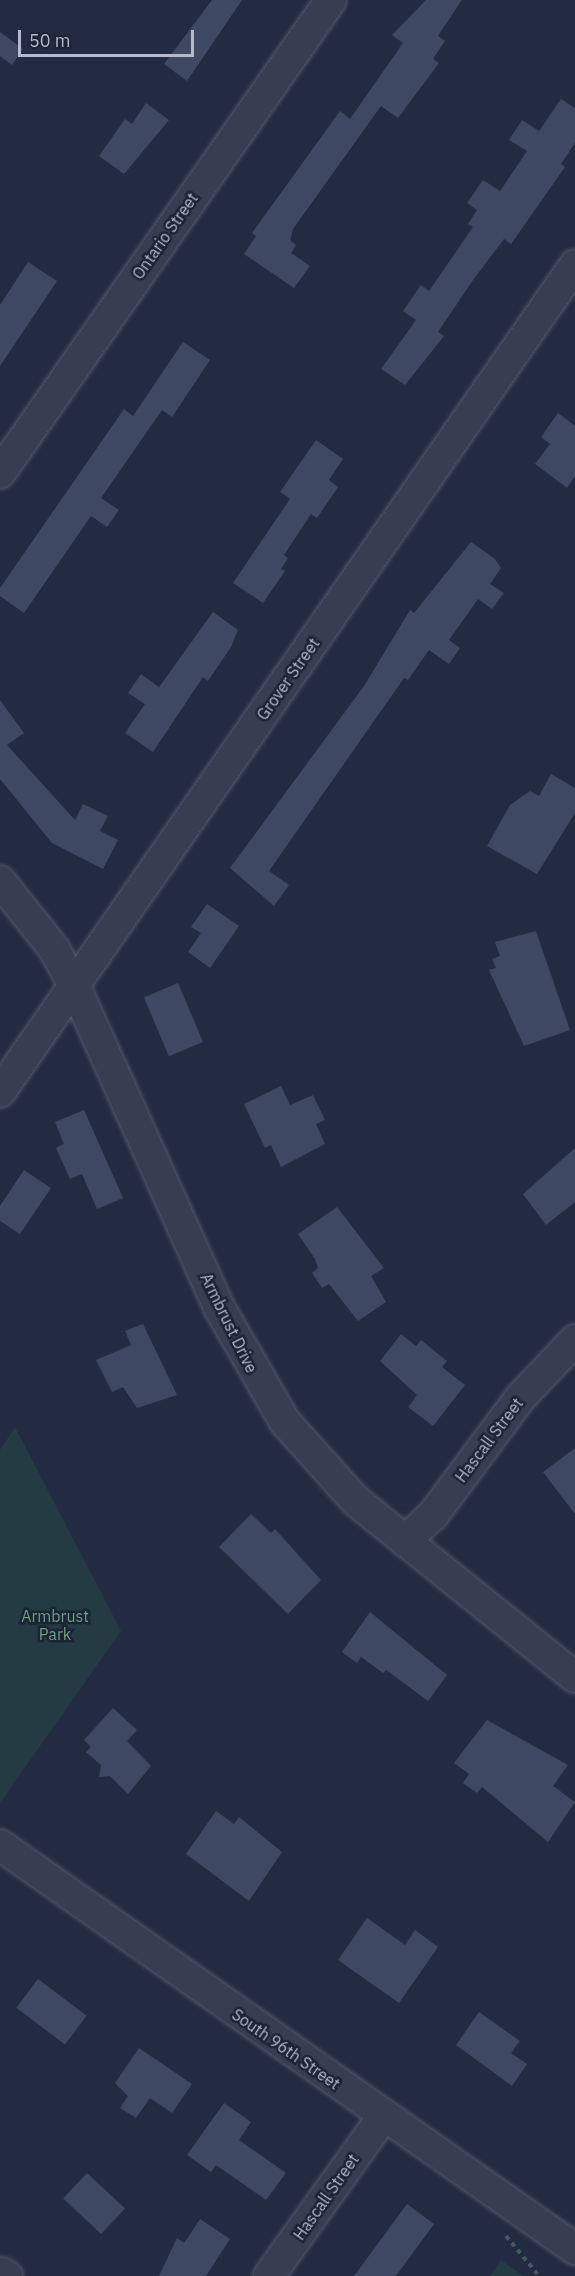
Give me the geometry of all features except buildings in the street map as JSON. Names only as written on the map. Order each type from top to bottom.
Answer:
[{"type":"street","name":"Ontario Street","points":[[0,473],[331,0]]},
{"type":"street","name":"Grover Street","points":[[0,1092],[575,265]]},
{"type":"street","name":"Armbrust Drive","points":[[0,881],[54,949],[75,987],[255,1376],[320,1465],[405,1541],[575,1677]]},
{"type":"street","name":"Hascall Street","points":[[405,1541],[433,1515],[521,1397],[575,1340]]},
{"type":"street","name":"South 96th Street","points":[[0,1845],[382,2118],[575,2249]]},
{"type":"street","name":"Hascall Street","points":[[269,2276],[382,2118]]},
{"type":"path","points":[[498,2230],[539,2276]]},
{"type":"green space","name":"Armbrust Park","points":[[15,1427],[121,1631],[0,1803],[0,1450]]},
{"type":"green space","points":[[501,2260],[523,2276],[490,2276]]}]
